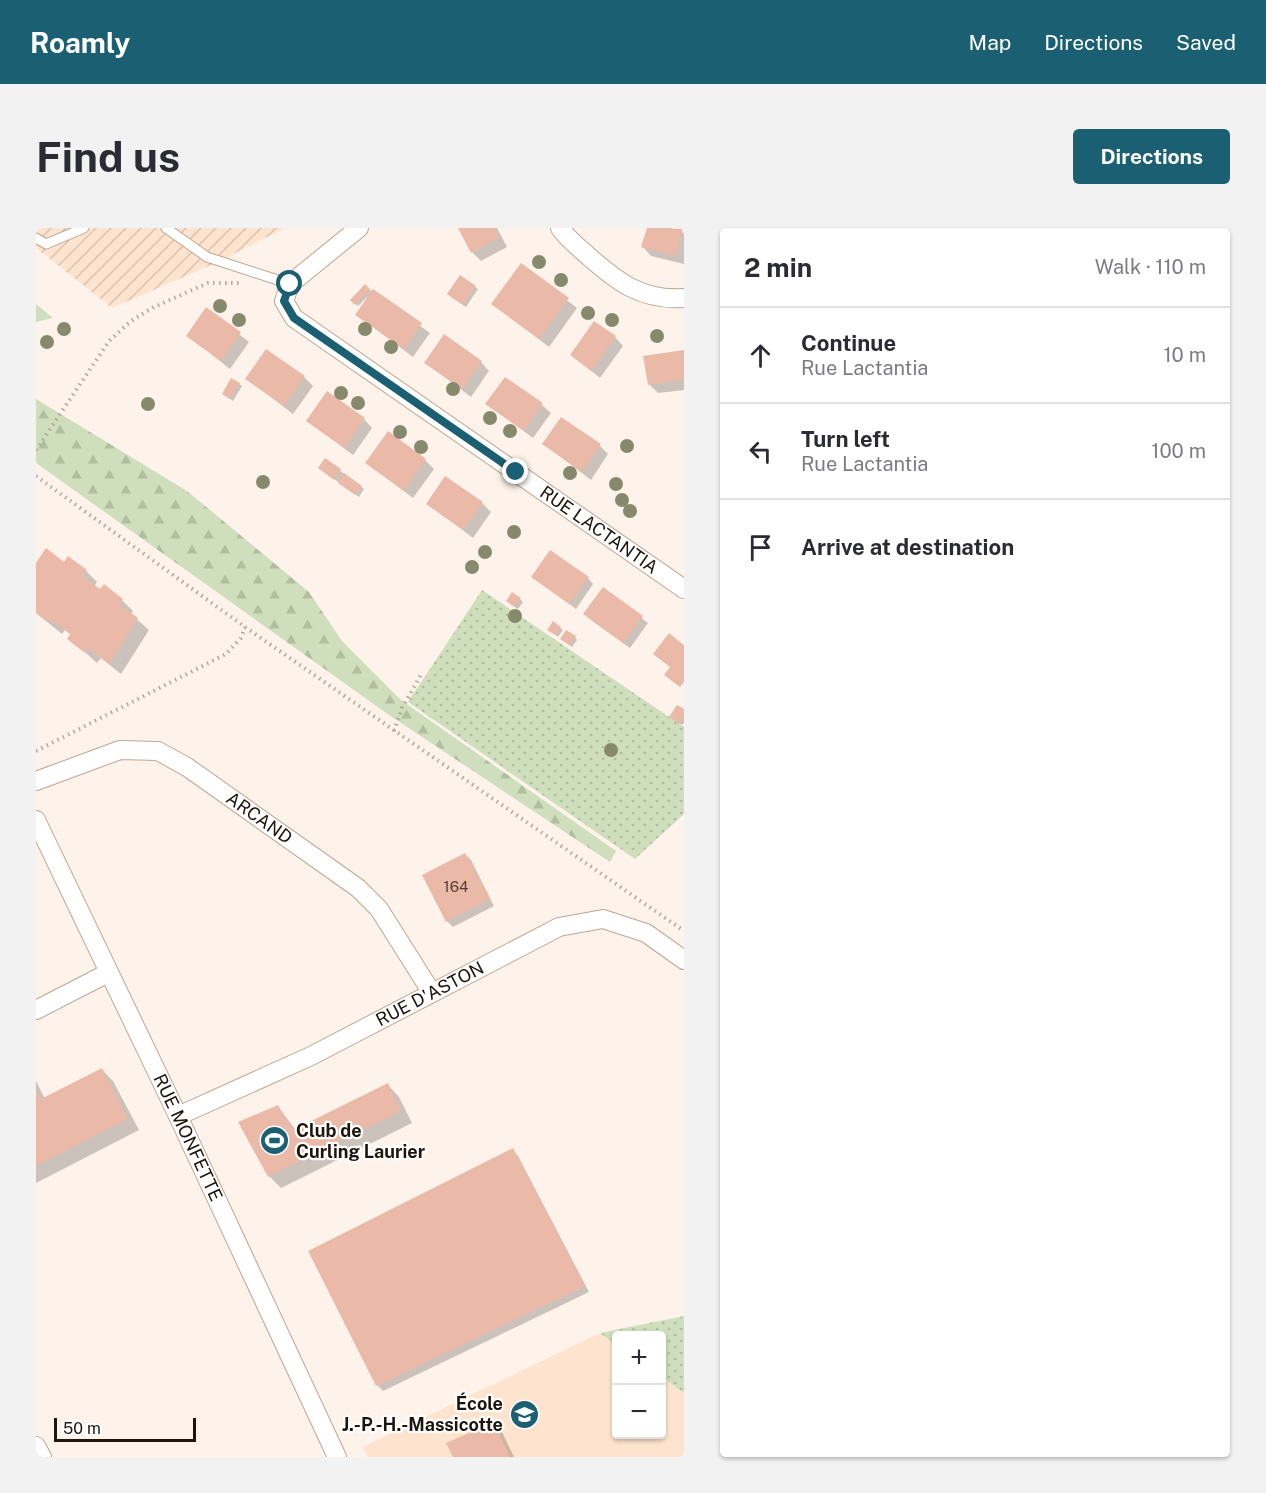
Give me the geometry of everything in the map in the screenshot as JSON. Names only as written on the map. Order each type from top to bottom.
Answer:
[{"type":"street","points":[[287,292],[359,228]]},
{"type":"street","points":[[560,228],[614,280],[642,293],[668,299],[684,298]]},
{"type":"street","name":"RUE LACTANTIA","points":[[287,292],[294,318],[684,590]]},
{"type":"street","name":"ARCAND","points":[[36,781],[120,750],[158,751],[187,767],[358,888],[379,909],[432,993]]},
{"type":"street","name":"RUE MONFETTE","points":[[36,820],[178,1116],[337,1457]]},
{"type":"street","name":"RUE D'ASTON","points":[[178,1116],[311,1056],[559,927],[603,919],[646,933],[684,960]]},
{"type":"street","points":[[36,1010],[108,973]]},
{"type":"street","points":[[36,1446],[42,1457]]},
{"type":"lane","points":[[36,238],[46,244],[84,228]]},
{"type":"lane","points":[[166,228],[207,257],[287,292]]},
{"type":"path","points":[[36,450],[109,341],[131,321],[154,307],[208,283]]},
{"type":"path","points":[[36,476],[245,627],[684,931]]},
{"type":"path","points":[[36,751],[226,654],[241,638],[245,627]]},
{"type":"path","points":[[394,731],[402,708],[422,673]]},
{"type":"shaded area","points":[[36,228],[285,228],[216,263],[112,308],[36,248]]},
{"type":"shaded area","name":"École J.-P.-H.-Massicotte","points":[[600,1333],[612,1342],[612,1439],[666,1439],[666,1380],[684,1393],[684,1457],[368,1457],[363,1447]]},
{"type":"green space","points":[[36,304],[53,318],[36,322]]},
{"type":"green space","points":[[36,399],[187,491],[309,592],[342,641],[401,700],[616,851],[610,862],[389,715],[36,463]]},
{"type":"green space","points":[[482,590],[684,727],[684,814],[635,859],[408,702]]},
{"type":"green space","points":[[684,1316],[684,1393],[666,1380],[666,1331],[612,1331],[612,1342],[600,1333]]},
{"type":"building","points":[[458,228],[494,228],[499,238],[471,253]]},
{"type":"building","points":[[647,228],[683,229],[675,256],[641,247]]},
{"type":"building","points":[[521,263],[569,298],[539,339],[491,304]]},
{"type":"building","points":[[460,275],[476,286],[463,305],[447,294]]},
{"type":"building","points":[[365,284],[370,289],[355,305],[350,300]]},
{"type":"building","points":[[373,289],[422,323],[404,349],[355,315]]},
{"type":"building","points":[[206,307],[241,332],[221,361],[186,336]]},
{"type":"building","points":[[594,321],[616,336],[591,371],[570,355]]},
{"type":"building","points":[[444,334],[482,361],[462,389],[424,363]]},
{"type":"building","points":[[266,349],[305,376],[284,406],[245,379]]},
{"type":"building","points":[[684,350],[684,380],[648,385],[643,356]]},
{"type":"building","points":[[505,377],[543,403],[524,431],[485,404]]},
{"type":"building","points":[[231,378],[240,383],[230,399],[222,394]]},
{"type":"building","points":[[327,391],[365,418],[344,448],[306,421]]},
{"type":"building","points":[[561,417],[601,444],[582,472],[542,444]]},
{"type":"building","points":[[388,431],[426,459],[404,491],[365,463]]},
{"type":"building","points":[[325,458],[341,469],[334,480],[318,468]]},
{"type":"building","points":[[344,473],[362,486],[355,495],[338,483]]},
{"type":"building","points":[[445,476],[483,502],[463,530],[426,504]]},
{"type":"building","points":[[46,548],[64,562],[68,556],[87,570],[82,576],[100,589],[104,584],[123,599],[119,604],[138,618],[109,664],[88,648],[85,653],[67,639],[70,634],[52,620],[50,623],[36,613],[36,563]]},
{"type":"building","points":[[550,550],[589,577],[569,604],[531,577]]},
{"type":"building","points":[[603,587],[643,616],[623,643],[583,614]]},
{"type":"building","points":[[512,592],[521,598],[515,607],[506,601]]},
{"type":"building","points":[[553,621],[561,627],[555,635],[547,630]]},
{"type":"building","points":[[566,630],[576,636],[569,645],[560,639]]},
{"type":"building","points":[[669,633],[684,645],[684,682],[680,687],[664,675],[670,667],[653,654]]},
{"type":"building","points":[[677,705],[684,709],[684,717],[679,724],[669,717]]},
{"type":"building","points":[[465,853],[490,899],[446,922],[422,875]]},
{"type":"building","points":[[102,1068],[128,1119],[36,1166],[36,1090],[41,1099]]},
{"type":"building","points":[[388,1083],[401,1111],[268,1177],[238,1122],[278,1105],[293,1130]]},
{"type":"building","points":[[513,1148],[585,1286],[376,1386],[308,1251]]},
{"type":"building","points":[[494,1422],[510,1457],[453,1457],[446,1443]]},
{"type":"place","name":"Club de Curling Laurier","points":[[275,1141]]},
{"type":"place","name":"École J.-P.-H.-Massicotte","points":[[524,1414]]},
{"type":"route","points":[[290,284],[284,301],[294,318],[516,472]]}]
